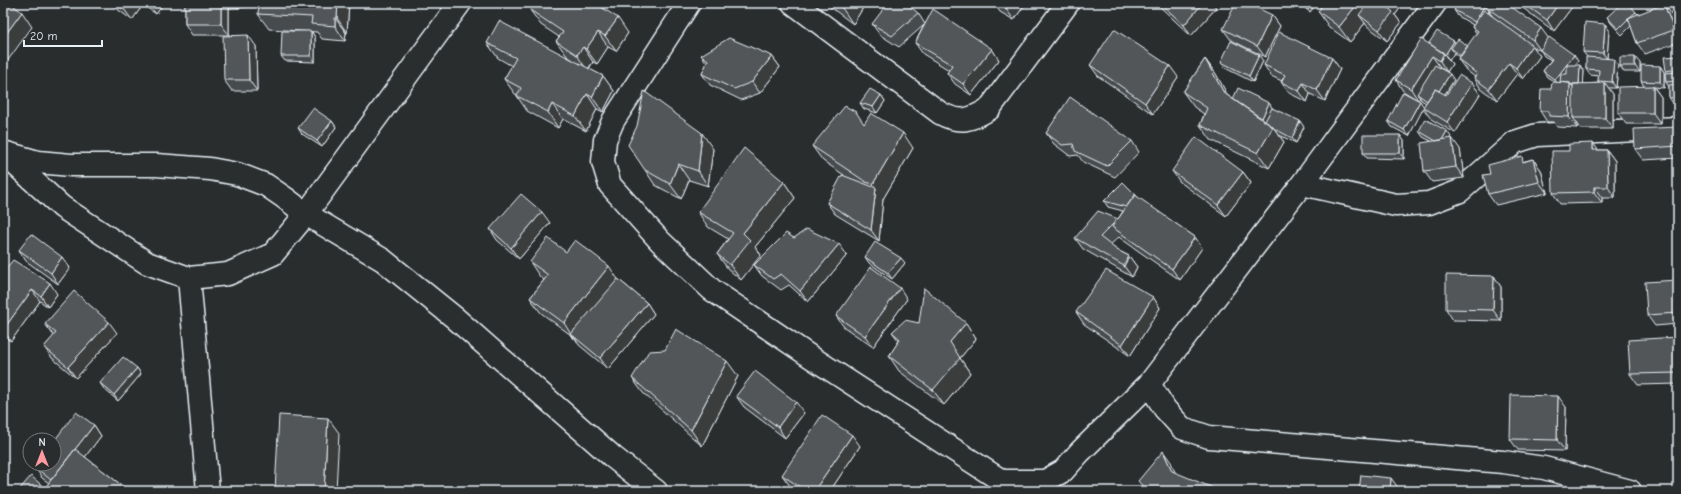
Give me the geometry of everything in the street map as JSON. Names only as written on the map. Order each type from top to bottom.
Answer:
[{"type":"street","points":[[3,152],[62,207],[147,263],[189,278],[228,274],[272,254],[306,214],[460,3]]},
{"type":"street","points":[[689,3],[610,127],[605,140],[603,162],[610,185],[660,241],[712,290],[811,357],[1002,481],[1064,481],[1080,452],[1149,384],[1302,184],[1435,3]]},
{"type":"street","points":[[793,3],[940,113],[960,120],[974,118],[989,109],[1068,3]]},
{"type":"street","points":[[1302,184],[1396,205],[1429,203],[1460,191],[1515,142],[1537,135],[1678,128]]},
{"type":"street","points":[[3,152],[38,162],[71,165],[156,164],[210,169],[237,174],[266,185],[306,214],[383,260],[455,318],[613,457],[656,491]]},
{"type":"street","points":[[189,278],[208,491]]},
{"type":"street","points":[[1149,384],[1165,409],[1182,428],[1208,437],[1503,462],[1544,468],[1630,491]]},
{"type":"building","points":[[3,3],[10,3],[22,12],[3,38]]},
{"type":"building","points":[[116,3],[129,3],[124,9]]},
{"type":"building","points":[[185,3],[221,3],[221,24],[185,24]]},
{"type":"building","points":[[259,3],[338,3],[337,18],[335,18],[335,26],[311,24],[312,17],[258,14]]},
{"type":"building","points":[[535,3],[595,3],[618,18],[605,36],[598,32],[586,49],[583,47],[577,55],[556,41],[563,32],[530,10]]},
{"type":"building","points":[[835,3],[846,3],[842,8]]},
{"type":"building","points":[[888,3],[906,3],[918,13],[892,36],[872,24]]},
{"type":"building","points":[[996,3],[1010,3],[1006,9]]},
{"type":"building","points":[[1160,3],[1203,3],[1184,25]]},
{"type":"building","points":[[1236,3],[1247,3],[1272,15],[1257,46],[1223,29]]},
{"type":"building","points":[[1324,3],[1358,3],[1339,27],[1318,11]]},
{"type":"building","points":[[1368,3],[1388,3],[1386,6],[1393,12],[1379,30],[1359,15]]},
{"type":"building","points":[[1458,3],[1486,3],[1475,22],[1454,10]]},
{"type":"building","points":[[1490,3],[1506,3],[1541,28],[1533,40],[1486,7]]},
{"type":"building","points":[[1523,3],[1559,3],[1547,20]]},
{"type":"building","points":[[1622,3],[1628,3],[1636,12],[1618,29],[1607,17]]},
{"type":"building","points":[[1663,3],[1675,3],[1675,7],[1666,7]]},
{"type":"building","points":[[1664,4],[1674,30],[1637,43],[1628,18]]},
{"type":"building","points":[[933,9],[992,49],[963,84],[947,73],[952,65],[915,43]]},
{"type":"building","points":[[1484,10],[1532,45],[1516,68],[1509,63],[1489,89],[1474,78],[1477,74],[1458,59],[1478,31],[1472,27]]},
{"type":"building","points":[[499,21],[603,76],[592,97],[587,94],[575,116],[552,104],[548,112],[517,96],[521,88],[504,79],[516,58],[487,43]]},
{"type":"building","points":[[1585,22],[1605,24],[1603,53],[1583,52]]},
{"type":"building","points":[[1114,29],[1170,66],[1145,103],[1090,65]]},
{"type":"building","points":[[282,31],[311,31],[311,56],[281,56]]},
{"type":"building","points":[[1437,31],[1454,41],[1445,55],[1429,43]]},
{"type":"building","points":[[1279,32],[1332,58],[1317,90],[1303,83],[1299,91],[1281,82],[1285,75],[1264,65]]},
{"type":"building","points":[[248,35],[249,80],[224,80],[223,36]]},
{"type":"building","points":[[1549,37],[1574,55],[1555,80],[1543,71],[1552,59],[1540,50]]},
{"type":"building","points":[[729,38],[772,56],[752,82],[734,89],[702,74],[708,60],[701,55]]},
{"type":"building","points":[[1421,39],[1444,53],[1440,61],[1432,56],[1411,89],[1396,80]]},
{"type":"building","points":[[1458,39],[1468,46],[1461,56],[1451,48]]},
{"type":"building","points":[[1231,41],[1259,55],[1249,76],[1221,62]]},
{"type":"building","points":[[1678,56],[1678,69],[1666,71],[1664,57]]},
{"type":"building","points":[[1586,57],[1614,59],[1612,82],[1598,81],[1599,70],[1586,69]]},
{"type":"building","points":[[1620,57],[1635,57],[1635,66],[1620,66]]},
{"type":"building","points":[[1205,59],[1224,93],[1273,127],[1258,153],[1200,125],[1207,108],[1183,92]]},
{"type":"building","points":[[1435,65],[1450,74],[1439,91],[1435,89],[1427,101],[1417,94]]},
{"type":"building","points":[[1567,65],[1580,65],[1579,84],[1572,85],[1570,83],[1560,82],[1561,74],[1567,74]]},
{"type":"building","points":[[1641,65],[1660,66],[1660,82],[1641,81]]},
{"type":"building","points":[[1678,72],[1678,81],[1666,82],[1665,73]]},
{"type":"building","points":[[1459,75],[1472,83],[1447,122],[1423,107],[1435,89],[1446,95]]},
{"type":"building","points":[[1552,82],[1570,83],[1569,117],[1549,116],[1549,111],[1540,111],[1541,89],[1551,89]]},
{"type":"building","points":[[1605,83],[1605,118],[1573,118],[1573,84]]},
{"type":"building","points":[[1678,84],[1678,97],[1669,98],[1669,85]]},
{"type":"building","points":[[1653,86],[1653,113],[1618,113],[1618,87]]},
{"type":"building","points":[[1238,88],[1269,103],[1262,118],[1233,99]]},
{"type":"building","points":[[870,89],[881,95],[873,107],[860,103]]},
{"type":"building","points":[[644,91],[702,133],[698,171],[678,164],[670,184],[645,170],[628,145],[637,126]]},
{"type":"building","points":[[1403,92],[1420,101],[1404,130],[1388,121]]},
{"type":"building","points":[[1070,97],[1132,141],[1107,166],[1075,151],[1073,144],[1062,145],[1046,133]]},
{"type":"building","points":[[845,106],[856,112],[864,124],[871,113],[903,133],[873,184],[866,182],[812,146]]},
{"type":"building","points":[[313,108],[332,121],[317,141],[298,128]]},
{"type":"building","points":[[1272,108],[1300,121],[1292,138],[1275,129],[1265,121]]},
{"type":"building","points":[[1425,119],[1447,131],[1442,140],[1436,141],[1419,131]]},
{"type":"building","points":[[1678,127],[1678,146],[1635,149],[1634,129]]},
{"type":"building","points":[[1363,135],[1400,135],[1400,153],[1363,153]]},
{"type":"building","points":[[1196,137],[1243,172],[1218,205],[1172,171]]},
{"type":"building","points":[[1452,138],[1456,167],[1424,171],[1421,143]]},
{"type":"building","points":[[1593,143],[1593,150],[1607,150],[1608,187],[1594,187],[1594,192],[1553,193],[1552,151],[1569,151],[1569,144]]},
{"type":"building","points":[[744,148],[784,182],[743,233],[750,240],[730,265],[717,254],[733,233],[698,212]]},
{"type":"building","points":[[1522,156],[1523,162],[1533,159],[1539,182],[1488,194],[1483,175],[1490,174],[1488,165]]},
{"type":"building","points":[[842,175],[876,188],[871,230],[827,203]]},
{"type":"building","points":[[1123,182],[1136,195],[1126,207],[1104,201]]},
{"type":"building","points":[[521,194],[542,212],[511,248],[490,229]]},
{"type":"building","points":[[1135,195],[1195,237],[1172,269],[1112,227],[1116,221],[1100,237],[1117,250],[1129,256],[1124,266],[1075,238],[1098,211],[1118,219]]},
{"type":"building","points":[[807,229],[839,244],[800,291],[781,274],[773,279],[754,265],[786,233],[794,238]]},
{"type":"building","points":[[31,234],[62,257],[51,273],[19,250]]},
{"type":"building","points":[[548,238],[566,252],[575,240],[609,266],[564,323],[530,298],[548,275],[530,262]]},
{"type":"building","points":[[875,242],[901,258],[888,273],[865,257]]},
{"type":"building","points":[[13,260],[50,283],[41,296],[32,290],[3,330],[3,272]]},
{"type":"building","points":[[871,267],[900,288],[865,336],[836,316]]},
{"type":"building","points":[[1106,270],[1153,297],[1122,345],[1076,312]]},
{"type":"building","points":[[1446,275],[1494,276],[1493,310],[1446,309]]},
{"type":"building","points":[[618,279],[647,303],[600,358],[571,334]]},
{"type":"building","points":[[1678,280],[1678,313],[1647,315],[1645,282]]},
{"type":"building","points":[[924,288],[966,323],[950,342],[960,358],[933,390],[889,356],[900,339],[892,332],[905,320],[919,323]]},
{"type":"building","points":[[74,291],[109,322],[68,367],[44,347],[56,333],[45,324]]},
{"type":"building","points":[[676,329],[727,361],[691,430],[632,378],[649,351],[665,350]]},
{"type":"building","points":[[1678,337],[1678,373],[1630,374],[1628,340]]},
{"type":"building","points":[[123,357],[137,368],[114,395],[100,383]]},
{"type":"building","points":[[755,371],[796,402],[778,427],[736,396]]},
{"type":"building","points":[[1511,395],[1558,396],[1557,440],[1510,439]]},
{"type":"building","points":[[76,412],[94,425],[62,466],[62,432]]},
{"type":"building","points":[[279,415],[328,418],[324,491],[275,491]]},
{"type":"building","points":[[822,415],[852,435],[814,491],[806,491],[782,475]]},
{"type":"building","points":[[75,449],[129,491],[47,491],[44,489],[57,472],[62,472],[62,466]]},
{"type":"building","points":[[1163,451],[1172,471],[1218,490],[1147,491],[1138,481]]},
{"type":"building","points":[[41,472],[57,472],[51,480]]},
{"type":"building","points":[[1361,475],[1391,478],[1390,491],[1359,491]]},
{"type":"building","points":[[31,476],[45,488],[44,489],[46,491],[18,491]]}]
